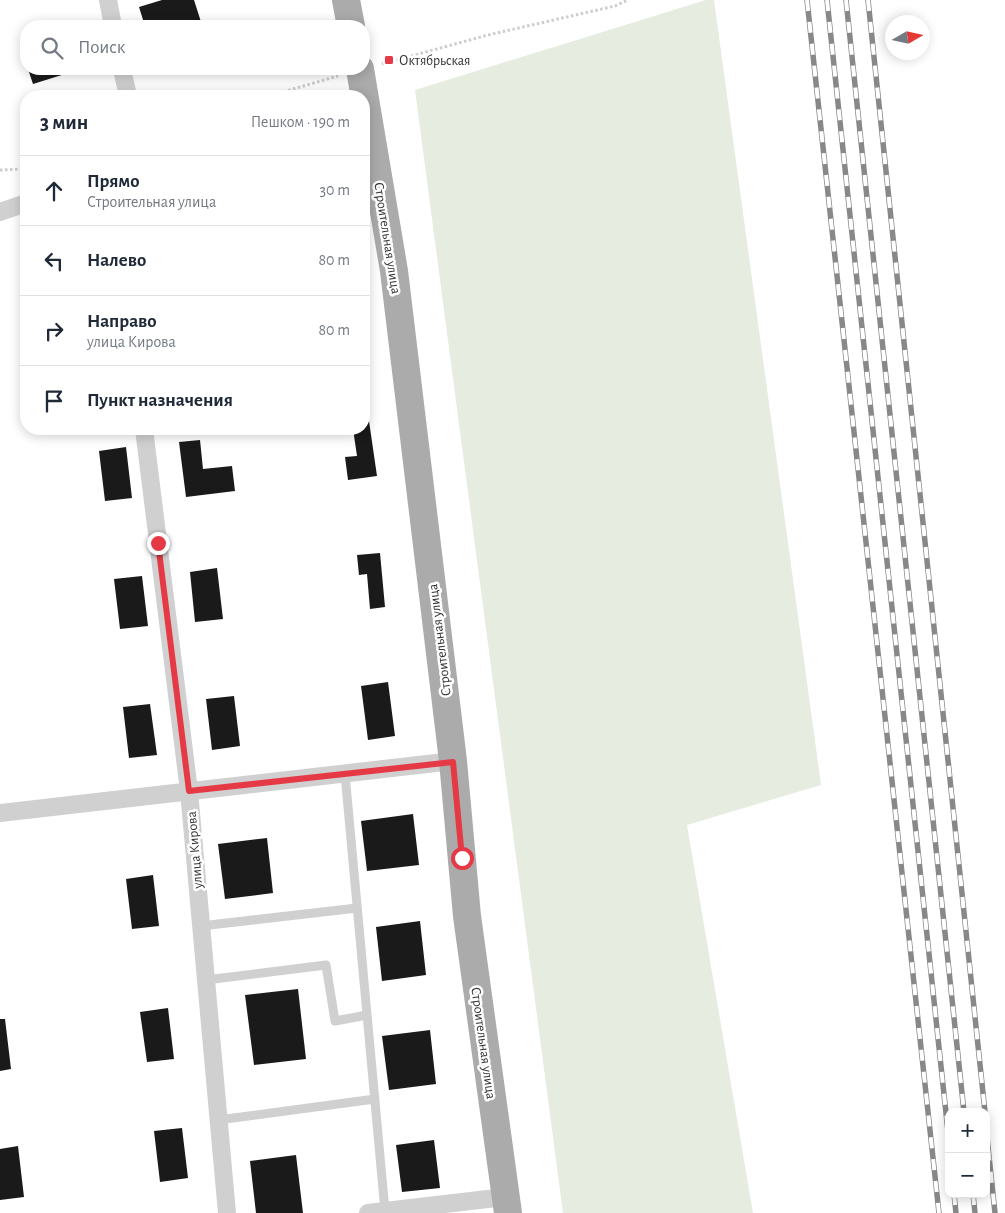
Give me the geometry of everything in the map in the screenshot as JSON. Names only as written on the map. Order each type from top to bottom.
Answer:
[{"type":"main road","points":[[346,0],[350,20]]},
{"type":"main road","name":"Строительная улица","points":[[364,75],[365,90]]},
{"type":"main road","name":"Строительная улица","points":[[370,132],[394,271],[453,762],[468,925],[507,1205]]},
{"type":"street","points":[[108,0],[112,20]]},
{"type":"street","points":[[123,75],[127,90]]},
{"type":"street","points":[[0,212],[20,206]]},
{"type":"street","name":"улица Кирова","points":[[145,435],[189,791],[227,1213]]},
{"type":"street","points":[[0,813],[453,762]]},
{"type":"street","points":[[377,1212],[507,1205]]},
{"type":"lane","points":[[345,774],[374,1099],[377,1212]]},
{"type":"lane","points":[[201,926],[357,908]]},
{"type":"lane","points":[[206,980],[326,965],[335,1021],[367,1015]]},
{"type":"lane","points":[[218,1120],[374,1099]]},
{"type":"path","points":[[370,66],[614,6],[628,0]]},
{"type":"path","points":[[289,90],[340,75]]},
{"type":"path","points":[[0,170],[20,169]]},
{"type":"shaded area","points":[[706,0],[714,0],[821,785],[687,825],[753,1213],[563,1213],[415,90]]},
{"type":"building","points":[[162,0],[194,0],[200,20],[143,20],[139,7]]},
{"type":"building","points":[[30,75],[62,75],[33,84]]},
{"type":"building","points":[[370,428],[377,476],[348,480],[345,457],[357,456],[354,435],[370,435]]},
{"type":"building","points":[[200,440],[203,469],[232,466],[235,491],[186,497],[179,442]]},
{"type":"building","points":[[126,447],[132,498],[105,501],[99,451]]},
{"type":"building","points":[[380,553],[385,607],[370,609],[367,574],[359,575],[357,555]]},
{"type":"building","points":[[217,568],[223,619],[195,622],[190,572]]},
{"type":"building","points":[[142,576],[148,626],[120,629],[114,579]]},
{"type":"building","points":[[388,682],[395,736],[368,740],[361,686]]},
{"type":"building","points":[[234,696],[240,746],[212,750],[206,699]]},
{"type":"building","points":[[150,704],[157,755],[129,758],[123,707]]},
{"type":"building","points":[[413,814],[419,865],[367,871],[361,821]]},
{"type":"building","points":[[267,838],[273,893],[225,899],[218,844]]},
{"type":"building","points":[[153,875],[159,926],[132,929],[126,879]]},
{"type":"building","points":[[420,921],[426,975],[382,981],[376,927]]},
{"type":"building","points":[[298,989],[306,1059],[254,1065],[245,995]]},
{"type":"building","points":[[168,1008],[174,1059],[147,1062],[140,1012]]},
{"type":"building","points":[[0,1019],[5,1019],[11,1069],[0,1071]]},
{"type":"building","points":[[430,1030],[436,1084],[389,1090],[382,1036]]},
{"type":"building","points":[[182,1128],[188,1178],[160,1182],[154,1131]]},
{"type":"building","points":[[434,1140],[440,1188],[402,1192],[396,1145]]},
{"type":"building","points":[[18,1146],[24,1197],[0,1200],[0,1149]]},
{"type":"building","points":[[296,1155],[303,1213],[256,1213],[250,1161]]},
{"type":"railway","points":[[807,0],[939,1213]]},
{"type":"railway","points":[[827,0],[945,1108]]},
{"type":"railway","points":[[846,0],[964,1108]]},
{"type":"railway","points":[[868,0],[985,1108]]},
{"type":"railway","points":[[989,1153],[995,1213]]},
{"type":"railway","points":[[954,1198],[956,1213]]},
{"type":"railway","points":[[973,1198],[975,1213]]},
{"type":"place","name":"Октябрьская","points":[[389,60]]},
{"type":"route","points":[[158,543],[189,791],[453,762],[462,858]]}]
